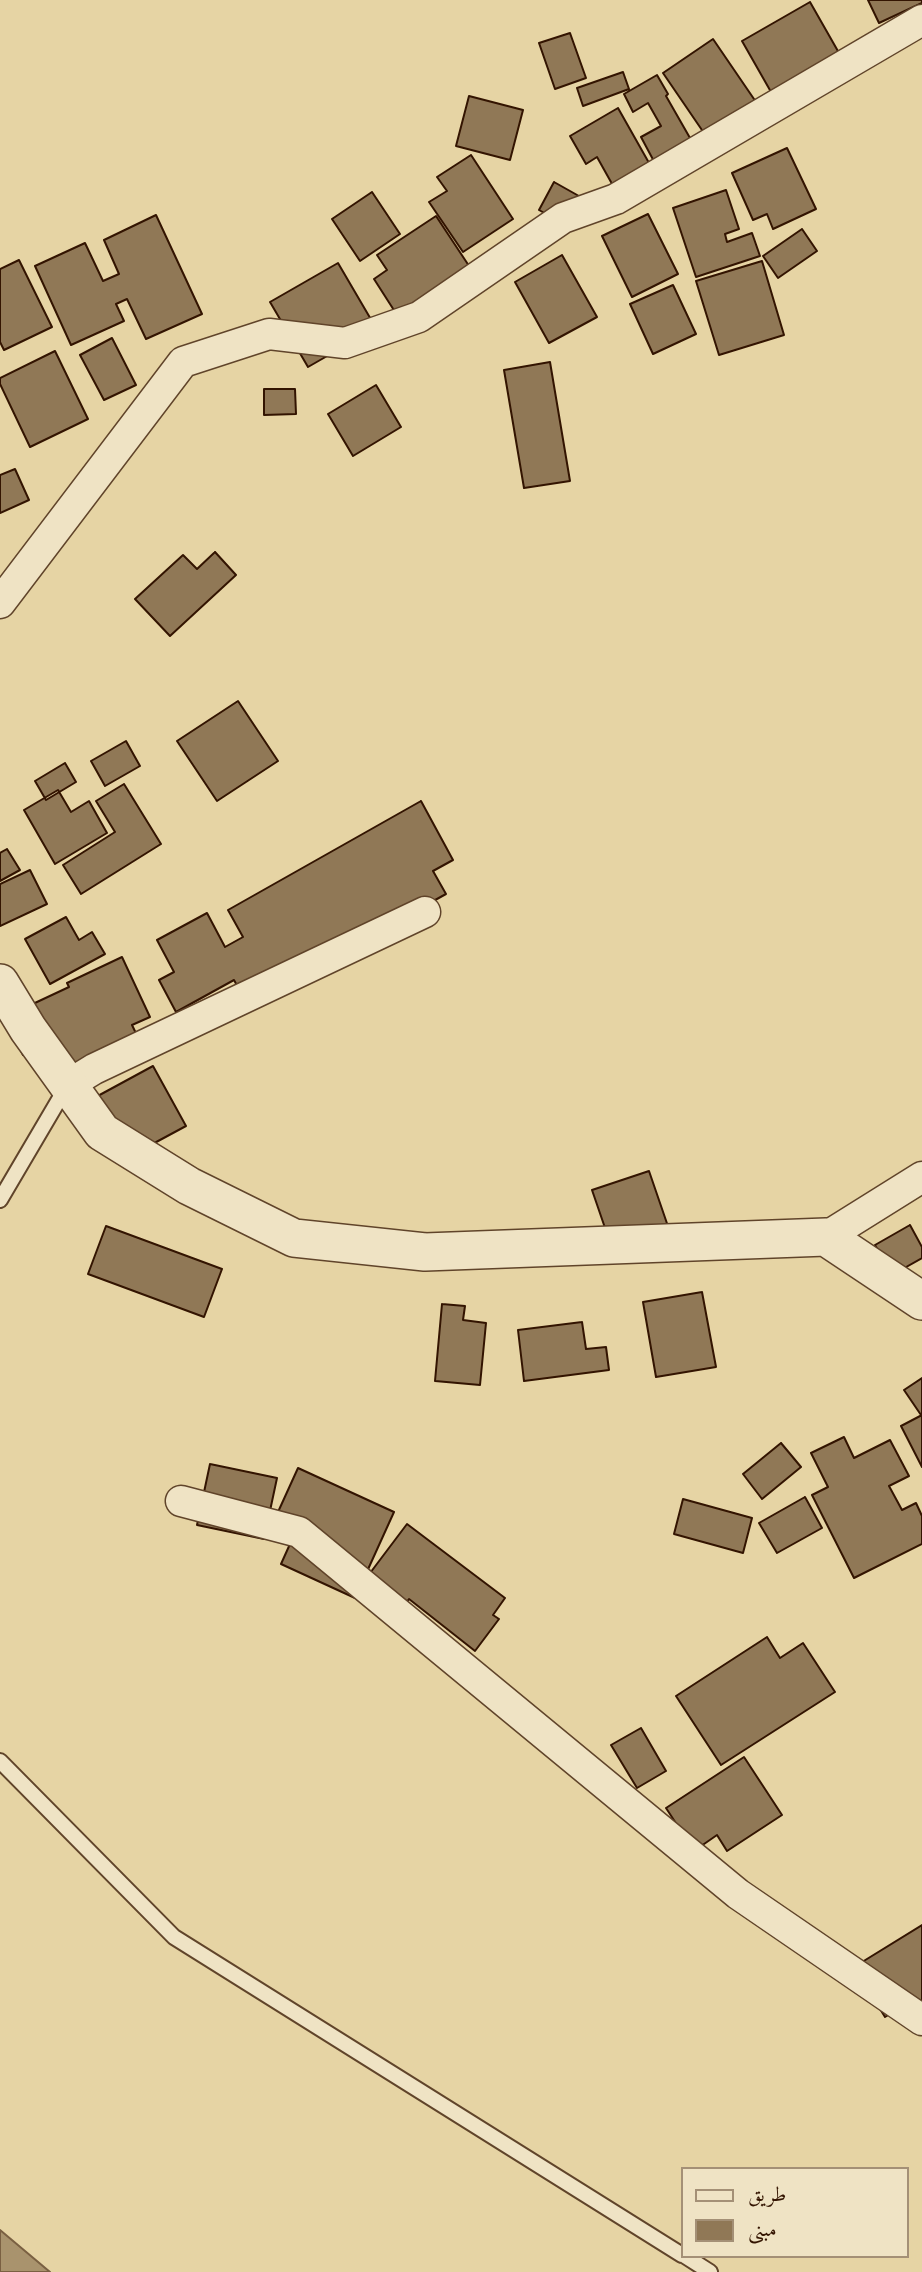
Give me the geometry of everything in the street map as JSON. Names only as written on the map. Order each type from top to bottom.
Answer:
[{"type":"street","points":[[0,603],[183,362],[269,334],[345,343],[419,317],[563,218],[616,199],[922,20]]},
{"type":"street","points":[[68,1085],[94,1069],[425,912]]},
{"type":"street","points":[[1,986],[102,1132],[190,1186],[294,1238],[425,1252],[826,1237],[922,1177]]},
{"type":"street","points":[[826,1237],[922,1301]]},
{"type":"street","points":[[181,1501],[299,1532],[738,1894],[922,2020]]},
{"type":"lane","points":[[0,1200],[68,1085]]},
{"type":"lane","points":[[0,1761],[174,1937],[680,2253]]},
{"type":"lane","points":[[689,2258],[710,2272]]},
{"type":"shaded area","points":[[0,2230],[50,2272],[0,2272]]},
{"type":"building","points":[[868,0],[922,0],[922,3],[879,23]]},
{"type":"building","points":[[810,2],[851,74],[783,113],[742,41]]},
{"type":"building","points":[[570,33],[586,78],[555,89],[539,43]]},
{"type":"building","points":[[713,39],[769,121],[719,155],[663,73]]},
{"type":"building","points":[[623,72],[629,89],[583,106],[577,88]]},
{"type":"building","points":[[657,75],[694,145],[657,167],[641,137],[661,126],[648,103],[633,112],[624,94]]},
{"type":"building","points":[[469,96],[523,110],[510,160],[456,146]]},
{"type":"building","points":[[618,108],[653,170],[616,191],[597,157],[586,164],[570,136]]},
{"type":"building","points":[[787,148],[816,209],[773,229],[767,214],[753,220],[732,173]]},
{"type":"building","points":[[471,155],[513,219],[463,252],[429,202],[447,191],[437,177]]},
{"type":"building","points":[[554,182],[586,200],[571,228],[539,210]]},
{"type":"building","points":[[726,190],[739,229],[725,234],[727,242],[752,233],[760,256],[696,277],[673,208]]},
{"type":"building","points":[[372,192],[400,234],[360,261],[332,219]]},
{"type":"building","points":[[648,214],[678,274],[632,297],[602,236]]},
{"type":"building","points":[[156,215],[202,314],[146,339],[127,299],[116,304],[124,321],[71,345],[35,266],[85,243],[103,281],[119,274],[104,240]]},
{"type":"building","points":[[436,216],[479,281],[406,329],[374,279],[387,270],[377,255]]},
{"type":"building","points":[[802,229],[817,251],[778,278],[763,256]]},
{"type":"building","points":[[562,255],[597,317],[549,343],[515,282]]},
{"type":"building","points":[[19,260],[52,327],[4,350],[0,342],[0,269]]},
{"type":"building","points":[[762,261],[784,335],[719,355],[696,281]]},
{"type":"building","points":[[338,263],[376,328],[308,367],[270,302]]},
{"type":"building","points":[[673,285],[696,334],[653,354],[630,304]]},
{"type":"building","points":[[112,338],[136,385],[104,400],[80,355]]},
{"type":"building","points":[[55,351],[88,419],[30,447],[0,384],[0,378]]},
{"type":"building","points":[[550,362],[570,481],[524,488],[504,370]]},
{"type":"building","points":[[376,385],[401,427],[353,456],[328,414]]},
{"type":"building","points":[[264,389],[295,389],[296,414],[264,415]]},
{"type":"building","points":[[15,469],[29,500],[0,513],[0,475]]},
{"type":"building","points":[[215,552],[236,575],[170,636],[135,599],[183,555],[197,569]]},
{"type":"building","points":[[238,701],[278,761],[217,801],[177,741]]},
{"type":"building","points":[[126,741],[140,766],[105,786],[91,761]]},
{"type":"building","points":[[65,763],[76,782],[46,800],[35,781]]},
{"type":"building","points":[[124,784],[161,844],[81,894],[63,865],[115,832],[96,801]]},
{"type":"building","points":[[58,790],[71,812],[89,801],[107,833],[55,864],[24,810]]},
{"type":"building","points":[[421,801],[453,860],[433,871],[446,894],[247,1004],[234,980],[176,1012],[159,980],[174,972],[157,940],[207,913],[225,947],[243,937],[228,910]]},
{"type":"building","points":[[7,849],[20,870],[0,881],[0,853]]},
{"type":"building","points":[[30,870],[47,904],[0,926],[0,884]]},
{"type":"building","points":[[66,917],[79,940],[92,932],[105,954],[50,984],[25,939]]},
{"type":"building","points":[[122,957],[150,1017],[132,1025],[143,1048],[54,1091],[35,1050],[23,1055],[5,1017],[69,987],[67,983]]},
{"type":"building","points":[[153,1066],[186,1126],[121,1161],[83,1104]]},
{"type":"building","points":[[649,1171],[672,1238],[615,1257],[592,1190]]},
{"type":"building","points":[[910,1225],[922,1247],[922,1258],[892,1275],[875,1245]]},
{"type":"building","points":[[106,1226],[222,1269],[204,1317],[88,1274]]},
{"type":"building","points":[[702,1292],[716,1367],[656,1377],[643,1302]]},
{"type":"building","points":[[442,1304],[465,1306],[463,1320],[486,1323],[480,1385],[435,1381]]},
{"type":"building","points":[[582,1322],[586,1349],[606,1347],[609,1370],[524,1381],[518,1330]]},
{"type":"building","points":[[922,1378],[922,1414],[921,1415],[904,1390]]},
{"type":"building","points":[[922,1415],[922,1467],[901,1426]]},
{"type":"building","points":[[844,1437],[854,1458],[890,1440],[909,1476],[889,1486],[902,1510],[916,1503],[922,1516],[922,1544],[854,1578],[812,1495],[828,1487],[811,1453]]},
{"type":"building","points":[[781,1443],[801,1467],[762,1499],[743,1474]]},
{"type":"building","points":[[210,1464],[277,1478],[264,1539],[197,1525]]},
{"type":"building","points":[[298,1468],[394,1512],[355,1598],[281,1564],[290,1544],[268,1534]]},
{"type":"building","points":[[805,1497],[822,1528],[777,1553],[759,1523]]},
{"type":"building","points":[[683,1499],[752,1518],[743,1553],[674,1534]]},
{"type":"building","points":[[407,1524],[505,1598],[493,1615],[499,1619],[475,1651],[409,1599],[393,1621],[355,1593]]},
{"type":"building","points":[[767,1637],[780,1658],[803,1643],[835,1692],[721,1765],[676,1696]]},
{"type":"building","points":[[641,1728],[666,1771],[637,1788],[611,1745]]},
{"type":"building","points":[[744,1757],[782,1815],[727,1851],[717,1835],[694,1851],[666,1808]]},
{"type":"building","points":[[922,1925],[922,2009],[912,2001],[885,2017],[854,1967]]}]
